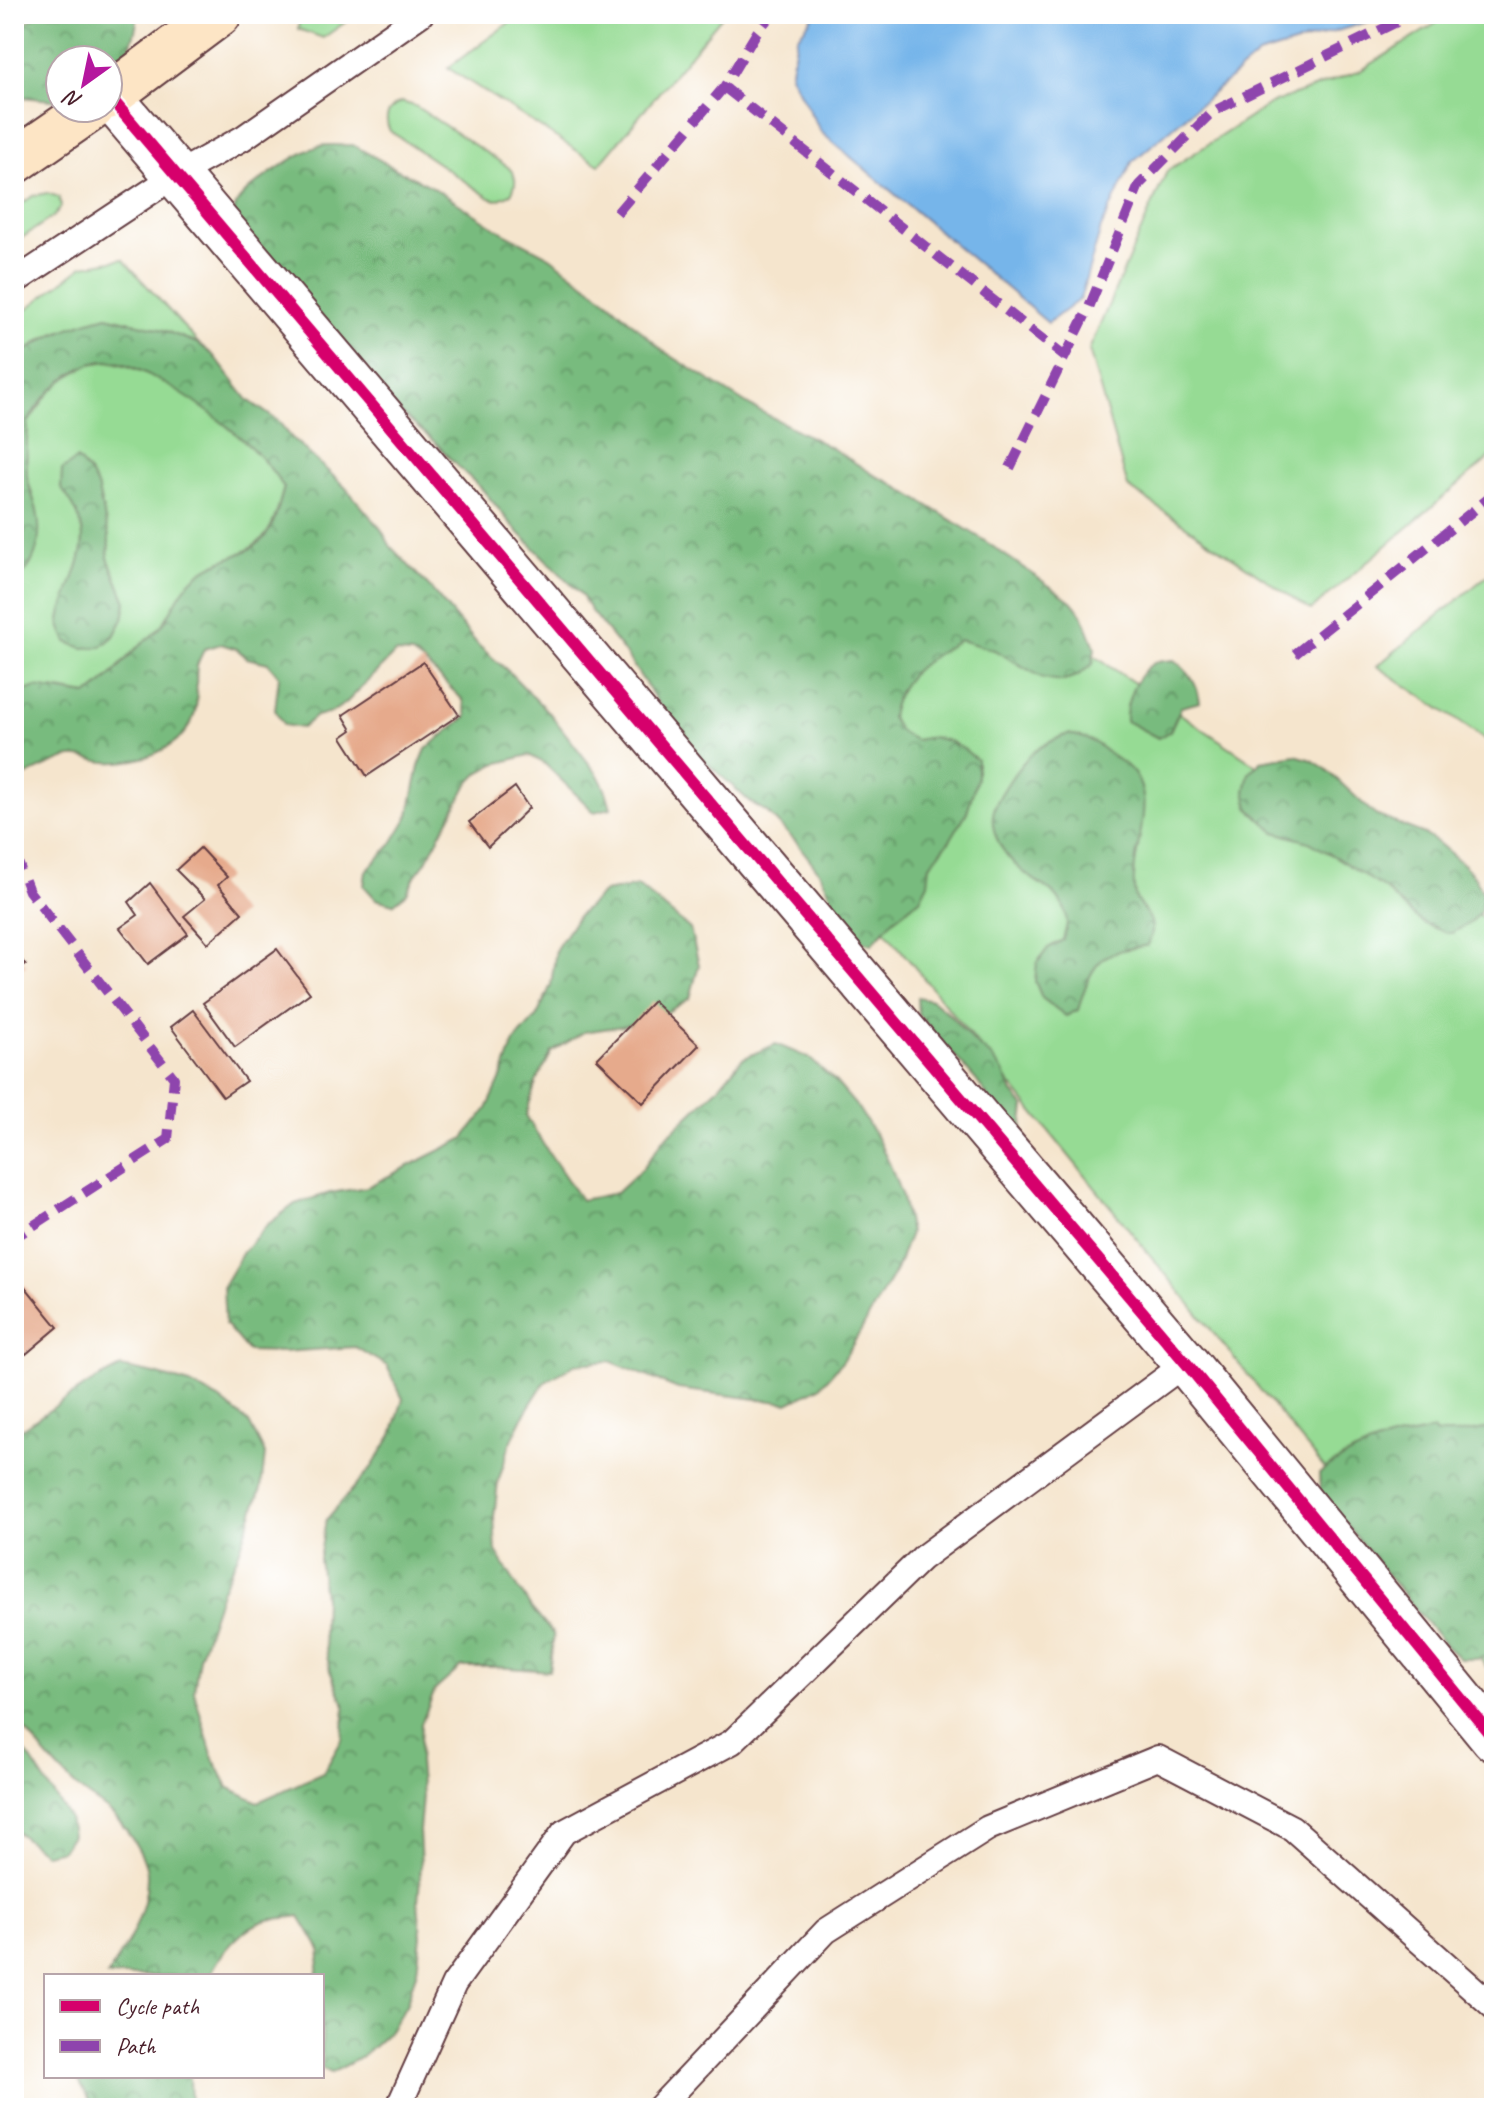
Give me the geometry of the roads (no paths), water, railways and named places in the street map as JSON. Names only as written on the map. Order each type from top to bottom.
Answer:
[{"type":"main road","points":[[124,84],[219,14]]},
{"type":"main road","points":[[14,162],[69,124]]},
{"type":"street","points":[[124,122],[176,175],[1186,1363],[1494,1739]]},
{"type":"lane","points":[[14,282],[176,175],[243,138],[421,14]]},
{"type":"lane","points":[[398,2108],[454,1984],[564,1832],[732,1742],[922,1558],[1186,1363]]},
{"type":"lane","points":[[659,2108],[826,1931],[988,1828],[1158,1758],[1292,1828],[1494,2007]]},
{"type":"water","points":[[815,14],[1384,14],[1258,55],[1132,162],[1101,228],[1080,299],[1048,323],[821,132],[790,75],[797,38]]}]
